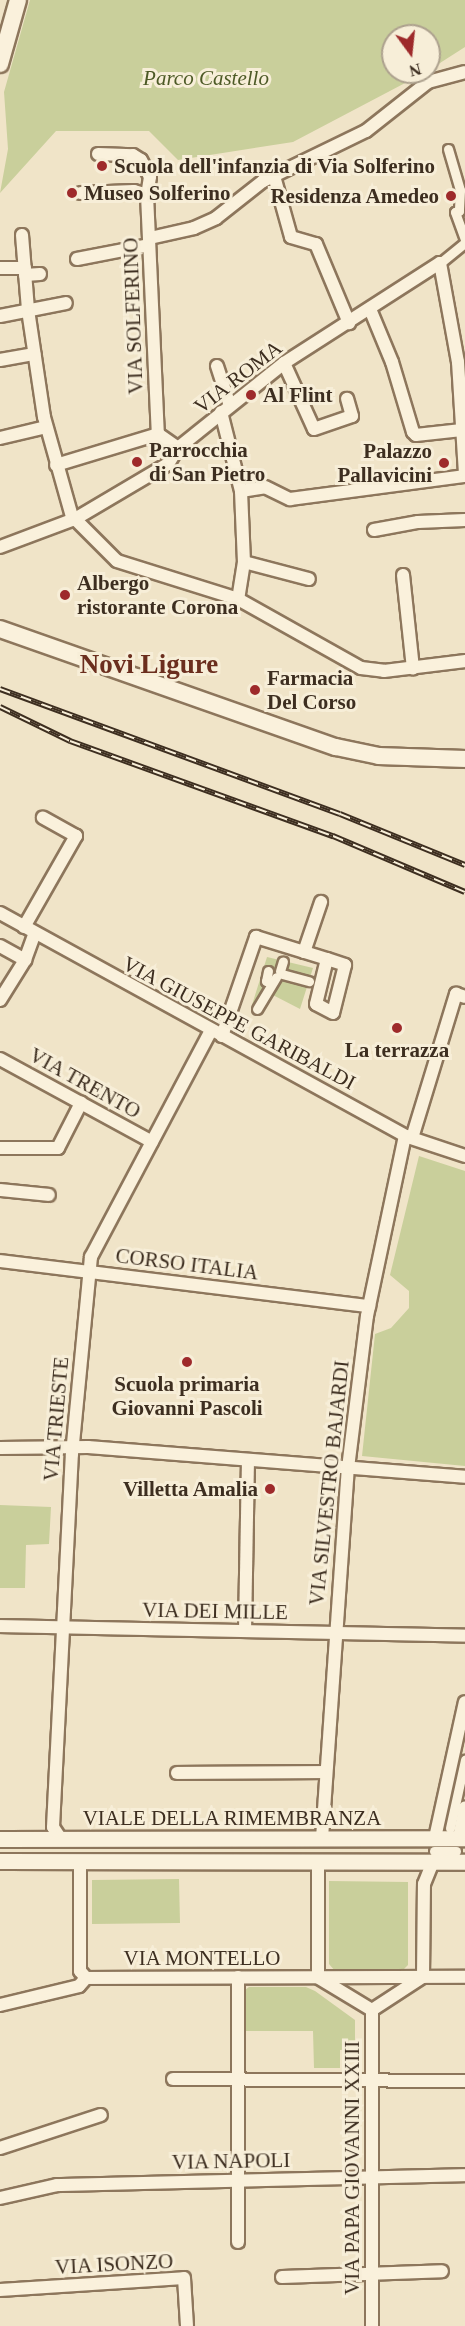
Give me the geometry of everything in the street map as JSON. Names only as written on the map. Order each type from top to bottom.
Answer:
[{"type":"main road","points":[[0,64],[18,0]]},
{"type":"main road","points":[[0,629],[336,747],[379,756],[465,759]]},
{"type":"street","points":[[77,259],[150,241],[194,228],[216,218],[245,193],[274,176],[366,131],[428,82],[465,72]]},
{"type":"street","points":[[448,148],[460,190],[459,211],[455,212],[465,241]]},
{"type":"street","name":"VIA SOLFERINO","points":[[98,154],[133,155],[141,160],[150,177],[147,195],[158,434]]},
{"type":"street","points":[[274,176],[291,237],[316,244],[349,323]]},
{"type":"street","points":[[81,193],[134,191],[147,195]]},
{"type":"street","points":[[22,235],[34,354],[46,426],[56,465],[74,520],[105,552],[133,569],[238,599],[362,668],[413,668],[465,661]]},
{"type":"street","name":"VIA ROMA","points":[[0,548],[74,520],[168,464],[178,448],[284,363],[440,263],[465,241]]},
{"type":"street","points":[[241,491],[265,488],[290,499],[465,474],[452,316],[440,263]]},
{"type":"street","points":[[0,268],[40,274]]},
{"type":"street","points":[[0,316],[66,303]]},
{"type":"street","points":[[370,309],[390,357],[405,411],[416,435],[462,430]]},
{"type":"street","points":[[0,360],[34,354]]},
{"type":"street","points":[[284,363],[314,429],[352,416],[347,399]]},
{"type":"street","points":[[217,366],[241,491],[244,562],[238,599]]},
{"type":"street","points":[[0,438],[46,426]]},
{"type":"street","points":[[56,465],[158,434],[178,448]]},
{"type":"street","points":[[374,530],[418,522],[465,520]]},
{"type":"street","points":[[244,562],[309,579]]},
{"type":"street","points":[[403,575],[413,668]]},
{"type":"street","points":[[0,1000],[25,960],[29,931],[76,836],[43,818]]},
{"type":"street","points":[[321,902],[304,952],[327,959]]},
{"type":"street","name":"VIA GIUSEPPE GARIBALDI","points":[[0,913],[29,931],[409,1137],[465,1156]]},
{"type":"street","name":"VIA TRIESTE","points":[[57,1839],[53,1827],[72,1447],[89,1272],[94,1246],[216,1033],[256,937],[304,952]]},
{"type":"street","points":[[0,946],[25,960]]},
{"type":"street","points":[[255,1008],[283,960]]},
{"type":"street","points":[[273,975],[309,981]]},
{"type":"street","name":"VIA SILVESTRO BAJARDI","points":[[322,1838],[324,1772],[348,1468],[369,1306],[409,1137],[456,994],[465,997]]},
{"type":"street","name":"VIA TRENTO","points":[[0,1059],[152,1142]]},
{"type":"street","points":[[0,1148],[58,1148],[81,1103]]},
{"type":"street","points":[[0,1190],[49,1195]]},
{"type":"street","name":"CORSO ITALIA","points":[[0,1262],[369,1306]]},
{"type":"street","points":[[0,1448],[72,1447],[465,1477]]},
{"type":"street","points":[[245,1631],[248,1460]]},
{"type":"street","name":"VIA DEI MILLE","points":[[0,1626],[465,1636]]},
{"type":"street","points":[[448,1848],[465,1702]]},
{"type":"street","points":[[448,1848],[465,1760]]},
{"type":"street","points":[[177,1773],[324,1772]]},
{"type":"street","points":[[318,1862],[318,1977],[372,2010],[423,1977],[424,1884],[448,1848],[465,1808]]},
{"type":"street","name":"VIALE DELLA RIMEMBRANZA","points":[[0,1839],[322,1838],[448,1848]]},
{"type":"street","points":[[52,1861],[48,1850],[57,1839]]},
{"type":"street","points":[[77,1839],[84,1847],[81,1861],[80,1971],[86,1978]]},
{"type":"street","name":"VIALE DELLA RIMEMBRANZA","points":[[0,1861],[318,1862],[448,1848]]},
{"type":"street","points":[[238,1977],[238,2242]]},
{"type":"street","name":"VIA MONTELLO","points":[[0,2005],[79,1986],[86,1978],[465,1977]]},
{"type":"street","name":"VIA PAPA GIOVANNI XXIII","points":[[372,2010],[370,2079],[372,2326]]},
{"type":"street","points":[[173,2079],[465,2081]]},
{"type":"street","points":[[0,2148],[101,2115]]},
{"type":"street","name":"VIA NAPOLI","points":[[0,2198],[57,2185],[465,2175]]},
{"type":"street","points":[[282,2277],[442,2271]]},
{"type":"street","name":"VIA ISONZO","points":[[0,2290],[184,2277],[187,2326]]},
{"type":"green space","name":"Parco Castello","points":[[30,0],[465,0],[465,47],[441,62],[441,24],[381,24],[381,84],[403,84],[293,142],[178,160],[149,131],[56,131],[0,193],[8,149],[4,92]]},
{"type":"green space","points":[[267,957],[313,968],[300,1009],[269,993],[258,1010],[252,1005]]},
{"type":"green space","points":[[419,1156],[465,1171],[465,1466],[362,1456],[375,1334],[391,1328],[409,1308],[409,1291],[390,1275]]},
{"type":"green space","points":[[0,1505],[51,1507],[49,1544],[26,1545],[25,1588],[0,1588]]},
{"type":"green space","points":[[179,1879],[180,1923],[92,1924],[92,1880]]},
{"type":"green space","points":[[329,1881],[408,1882],[408,1965],[402,1971],[335,1971],[329,1964]]},
{"type":"green space","points":[[249,1987],[306,1987],[315,1991],[355,2020],[355,2049],[340,2050],[340,2068],[314,2068],[313,2031],[245,2031],[245,1990]]},
{"type":"railway","points":[[0,689],[340,814],[465,865]]},
{"type":"railway","points":[[0,707],[70,741],[333,836],[465,892]]},
{"type":"place","name":"Scuola dell'infanzia di Via Solferino","points":[[102,166]]},
{"type":"place","name":"Museo Solferino","points":[[72,193]]},
{"type":"place","name":"Residenza Amedeo","points":[[451,196]]},
{"type":"place","name":"Al Flint","points":[[251,395]]},
{"type":"place","name":"Parrocchia di San Pietro","points":[[137,462]]},
{"type":"place","name":"Palazzo Pallavicini","points":[[444,463]]},
{"type":"place","name":"Albergo ristorante Corona","points":[[65,595]]},
{"type":"place","name":"Farmacia Del Corso","points":[[255,690]]},
{"type":"place","name":"La terrazza","points":[[397,1028]]},
{"type":"place","name":"Scuola primaria Giovanni Pascoli","points":[[187,1362]]},
{"type":"place","name":"Villetta Amalia","points":[[270,1489]]},
{"type":"district","name":"Novi Ligure","points":[[149,665]]}]
